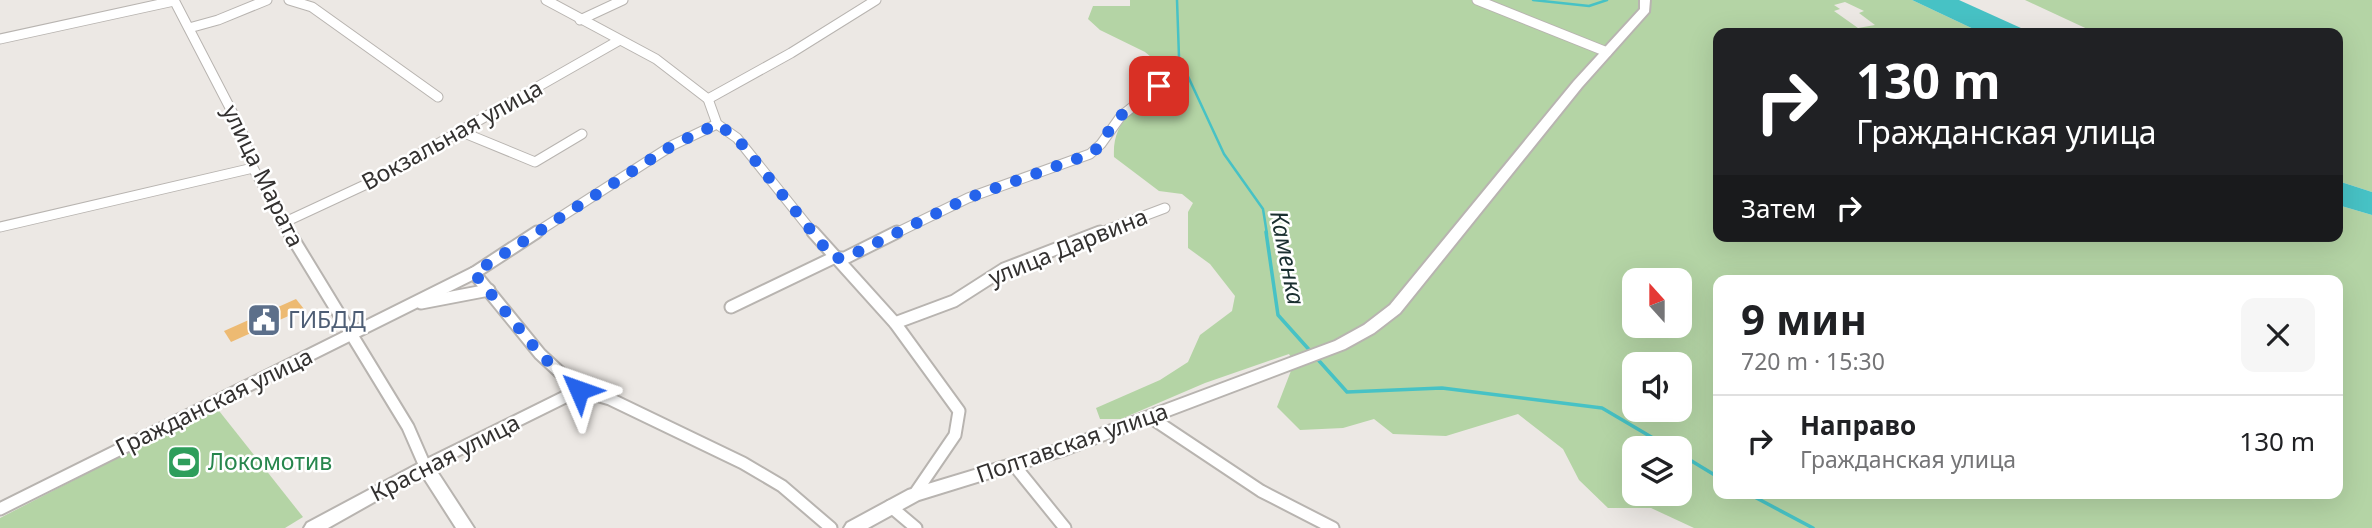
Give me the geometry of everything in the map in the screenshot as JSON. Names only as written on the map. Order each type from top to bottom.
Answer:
[{"type":"street","points":[[189,28],[218,20],[267,0]]},
{"type":"street","points":[[289,0],[312,6],[438,97]]},
{"type":"street","points":[[546,0],[656,59],[708,99],[717,124],[737,138],[833,258],[895,323],[960,411],[955,435],[915,495]]},
{"type":"street","points":[[580,20],[622,0]]},
{"type":"street","points":[[708,99],[791,53],[876,0]]},
{"type":"street","points":[[1477,0],[1608,52]]},
{"type":"street","name":"Полтавская улица","points":[[853,528],[915,495],[1014,465],[1150,417],[1340,345],[1369,329],[1395,309],[1644,10],[1645,0]]},
{"type":"street","points":[[0,39],[174,1]]},
{"type":"street","name":"улица Марата","points":[[174,1],[242,131],[253,168],[283,223],[349,335],[408,427],[425,466],[465,528]]},
{"type":"street","name":"Вокзальная улица","points":[[283,223],[369,183],[618,41]]},
{"type":"street","points":[[732,307],[833,258],[845,258],[914,223],[1004,183],[1090,154],[1103,144],[1109,129],[1121,116],[1159,86]]},
{"type":"street","name":"Гражданская улица","points":[[0,509],[474,273],[673,145],[717,124]]},
{"type":"street","points":[[462,132],[535,162],[582,134]]},
{"type":"street","points":[[0,227],[253,168]]},
{"type":"street","name":"улица Дарвина","points":[[895,323],[954,301],[988,277],[1016,264],[1165,208]]},
{"type":"street","points":[[474,273],[540,354],[579,390],[610,399],[743,463],[782,486],[831,528]]},
{"type":"street","points":[[412,304],[489,290]]},
{"type":"street","name":"Красная улица","points":[[313,528],[425,466],[579,390]]},
{"type":"street","points":[[1150,417],[1261,491],[1333,528]]},
{"type":"street","points":[[1014,465],[1065,528]]},
{"type":"street","points":[[890,506],[916,528]]},
{"type":"green space","points":[[1130,0],[1912,0],[1971,28],[1858,28],[1713,28],[1713,242],[2343,242],[2343,206],[2372,215],[2372,528],[1694,528],[1651,508],[1608,508],[1579,480],[1563,449],[1518,414],[1446,436],[1393,434],[1374,419],[1343,428],[1300,430],[1277,407],[1294,363],[1289,354],[1205,383],[1121,419],[1100,419],[1096,408],[1160,380],[1188,362],[1200,335],[1232,311],[1235,296],[1210,264],[1188,248],[1188,212],[1193,203],[1182,194],[1159,191],[1114,157],[1114,144],[1122,123],[1137,108],[1167,90],[1168,71],[1145,52],[1100,30],[1088,19],[1093,6],[1130,6]],"holes":[[[1845,2],[1864,11],[1859,13],[1875,25],[1858,28],[1834,11],[1840,9],[1834,5]]]},
{"type":"green space","points":[[2025,0],[2372,0],[2372,192],[2343,183],[2343,28],[2085,28]]},
{"type":"green space","name":"Локомотив","points":[[216,407],[303,517],[285,528],[0,528],[0,518]]},
{"type":"water","points":[[1912,0],[1959,0],[2021,28],[1971,28]]},
{"type":"water","points":[[2343,183],[2372,192],[2372,215],[2343,206]]},
{"type":"building","name":"ГИБДД","points":[[296,299],[304,309],[231,342],[224,331]]},
{"type":"waterway","name":"Каменка","points":[[1177,0],[1179,57],[1224,154],[1263,209],[1267,234]]},
{"type":"waterway","points":[[1533,0],[1589,6],[1607,0]]},
{"type":"waterway","name":"Каменка","points":[[1266,232],[1278,315],[1347,392],[1442,388],[1602,408],[1650,436]]},
{"type":"waterway","name":"Каменка","points":[[1692,461],[1713,474]]},
{"type":"waterway","name":"Каменка","points":[[1758,499],[1813,528]]},
{"type":"place","name":"ГИБДД","points":[[264,320]]},
{"type":"place","name":"Локомотив","points":[[184,462]]},
{"type":"route","points":[[579,390],[540,354],[474,273],[673,145],[717,124],[737,138],[833,258],[845,258],[968,198],[1090,154],[1103,144],[1109,129],[1121,116],[1159,86]]}]
